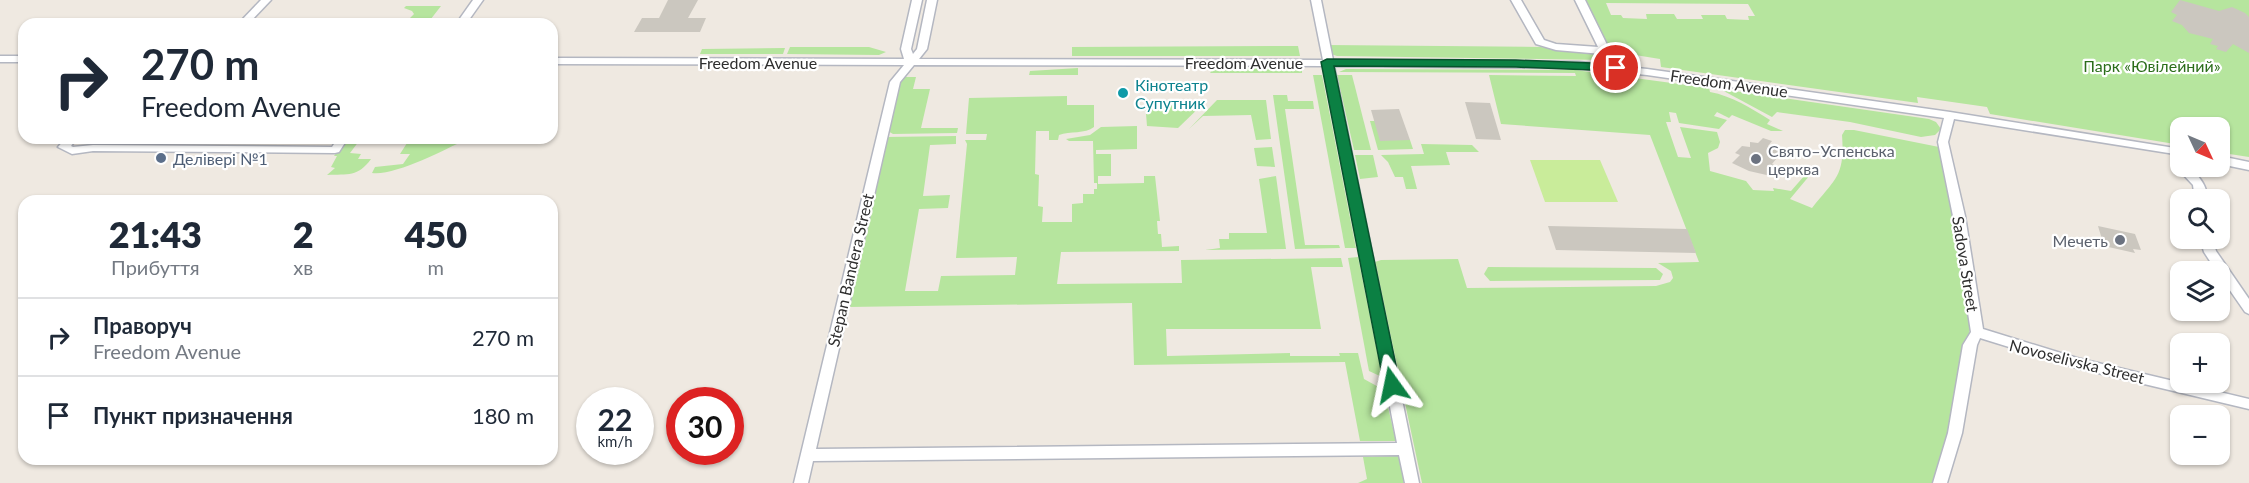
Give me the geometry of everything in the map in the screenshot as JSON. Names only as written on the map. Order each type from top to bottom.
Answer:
[{"type":"street","points":[[249,18],[266,0]]},
{"type":"street","points":[[465,18],[478,0]]},
{"type":"street","points":[[910,62],[906,49],[917,0]]},
{"type":"street","points":[[932,0],[922,49],[926,54],[941,62]]},
{"type":"street","points":[[1316,0],[1412,483]]},
{"type":"street","points":[[1516,0],[1540,42],[1553,48],[1594,49],[1606,52]]},
{"type":"street","points":[[1580,0],[1616,68]]},
{"type":"street","points":[[884,62],[906,49]]},
{"type":"street","name":"Stepan Bandera Street","points":[[801,483],[894,82],[922,49]]},
{"type":"street","points":[[0,59],[18,59]]},
{"type":"street","name":"Freedom Avenue","points":[[558,61],[1485,63],[1616,68],[1950,115],[2170,151]]},
{"type":"street","name":"Sadova Street","points":[[1940,483],[1955,433],[1970,345],[1977,332],[1959,216],[1943,142],[1950,115]]},
{"type":"street","points":[[67,144],[64,147],[72,151],[93,148],[335,150],[340,144]]},
{"type":"street","points":[[2230,162],[2249,166]]},
{"type":"street","points":[[2209,249],[2249,309]]},
{"type":"street","name":"Novoselivska Street","points":[[1977,332],[2010,345],[2047,355],[2249,404]]},
{"type":"street","points":[[808,455],[1405,448]]},
{"type":"green space","name":"Парк «Ювілейний»","points":[[1585,0],[2249,0],[2249,157],[2230,154],[2230,117],[2170,117],[2170,143],[1990,114],[1987,107],[1917,97],[1918,103],[1661,67],[1660,59],[1629,54],[1629,62],[1614,58]],"holes":[[[1606,3],[1748,4],[1755,16],[1748,16],[1749,20],[1727,19],[1725,15],[1701,15],[1703,19],[1677,19],[1674,14],[1646,14],[1647,19],[1623,18],[1621,15],[1611,15]]]},
{"type":"green space","points":[[406,6],[441,6],[432,18],[410,18],[414,14],[404,8]]},
{"type":"green space","points":[[1328,45],[1541,47],[1585,51],[1600,56],[1604,60],[1337,56],[1331,54]]},
{"type":"green space","points":[[1298,46],[1300,56],[1072,56],[1072,47]]},
{"type":"green space","points":[[790,47],[869,47],[886,52],[879,55],[787,54]]},
{"type":"green space","points":[[785,48],[783,54],[700,54],[702,49]]},
{"type":"green space","points":[[1078,68],[1078,75],[1029,75],[1030,71]]},
{"type":"green space","points":[[1214,68],[1302,68],[1302,73],[1210,73]]},
{"type":"green space","points":[[1346,69],[1575,70],[1709,88],[1710,92],[1734,99],[1756,111],[1770,120],[1767,124],[1783,131],[1771,131],[1732,115],[1729,118],[1717,112],[1714,116],[1727,120],[1719,129],[1679,123],[1676,113],[1669,112],[1671,122],[1666,122],[1678,157],[1691,158],[1680,127],[1717,132],[1720,142],[1718,148],[1708,153],[1710,171],[1746,181],[1753,190],[1774,191],[1773,188],[1791,191],[1812,167],[1815,169],[1790,199],[1812,208],[1837,176],[1842,159],[1842,135],[1845,130],[1939,147],[1942,150],[1970,309],[1970,329],[1950,431],[1933,483],[1422,483],[1375,262],[1458,259],[1467,288],[1656,286],[1670,282],[1673,278],[1671,271],[1658,263],[1699,262],[1650,135],[1501,124],[1489,75],[1576,76],[1575,73],[1339,72]]},
{"type":"green space","points":[[1313,75],[1322,75],[1356,248],[1345,248]]},
{"type":"green space","points":[[1337,75],[1352,75],[1371,150],[1354,150]]},
{"type":"green space","points":[[904,77],[916,77],[913,89],[930,89],[921,128],[958,128],[957,133],[893,134],[886,130],[899,82]]},
{"type":"green space","points":[[1720,89],[1929,119],[1936,122],[1941,129],[1935,135],[1921,137],[1850,122],[1777,112],[1772,117]]},
{"type":"green space","points":[[1273,95],[1287,95],[1288,101],[1313,101],[1314,109],[1285,109],[1305,245],[1339,245],[1340,248],[1295,249]]},
{"type":"green space","points":[[1067,96],[1067,105],[1094,105],[1094,127],[1086,131],[1059,135],[1058,140],[1049,140],[1049,131],[1036,131],[1035,174],[1039,175],[1038,206],[1043,207],[1042,222],[1072,222],[1072,204],[1083,203],[1083,194],[1094,194],[1094,189],[1097,189],[1097,183],[1094,183],[1093,141],[1066,139],[1090,135],[1101,127],[1137,126],[1137,149],[1096,150],[1096,154],[1111,154],[1111,176],[1098,176],[1098,184],[1144,183],[1144,176],[1155,176],[1160,221],[1157,221],[1158,234],[1161,234],[1162,247],[1179,246],[1179,251],[1061,252],[1057,284],[1182,283],[1181,260],[1341,258],[1343,267],[1311,267],[1321,329],[1166,329],[1167,356],[1290,353],[1290,356],[1340,356],[1339,353],[1358,353],[1364,379],[1384,390],[1396,441],[1360,441],[1345,362],[1134,365],[1132,303],[848,307],[885,137],[956,136],[956,144],[930,145],[923,196],[950,195],[948,208],[919,209],[905,291],[938,291],[941,276],[1015,275],[1017,257],[956,258],[967,144],[965,140],[986,140],[987,134],[966,134],[969,98]]},
{"type":"green space","points":[[1207,100],[1178,128],[1147,126],[1145,101]]},
{"type":"green space","points":[[1217,100],[1266,100],[1271,139],[1256,140],[1251,115],[1203,116],[1189,129]]},
{"type":"green space","points":[[1370,121],[1375,121],[1410,140],[1413,149],[1378,150]]},
{"type":"green space","points":[[343,144],[357,144],[350,153],[361,154],[358,159],[371,159],[357,172],[327,175],[335,168],[331,167],[337,156],[334,156]]},
{"type":"green space","points":[[406,144],[457,144],[406,167],[372,173],[375,167],[403,164],[410,154],[400,154]]},
{"type":"green space","points":[[1421,144],[1472,145],[1479,152],[1446,152],[1450,165],[1411,166],[1417,189],[1406,189],[1403,177],[1395,177],[1388,162],[1381,155],[1424,154]]},
{"type":"green space","points":[[1272,147],[1275,167],[1257,166],[1254,148]]},
{"type":"green space","points":[[1355,155],[1373,155],[1378,177],[1360,179]]},
{"type":"green space","points":[[1530,160],[1600,160],[1618,202],[1545,202]]},
{"type":"green space","points":[[1276,176],[1286,249],[1205,250],[1220,248],[1219,239],[1229,239],[1229,233],[1267,233],[1259,179]]},
{"type":"green space","points":[[1358,257],[1382,377],[1369,371],[1348,258]]},
{"type":"green space","points":[[1488,267],[1656,268],[1663,274],[1660,280],[1490,281],[1484,274]]},
{"type":"green space","points":[[1399,456],[1404,483],[1358,483],[1367,479],[1363,457]]},
{"type":"building","points":[[668,0],[698,0],[688,18],[706,18],[700,32],[634,32],[642,18],[659,18]]},
{"type":"building","points":[[2180,0],[2219,11],[2232,7],[2245,13],[2249,17],[2249,53],[2233,44],[2226,52],[2216,49],[2218,46],[2210,44],[2213,39],[2189,33],[2182,25],[2172,21],[2177,15],[2171,12]]},
{"type":"building","points":[[1465,102],[1490,103],[1501,140],[1476,139]]},
{"type":"building","points":[[1399,109],[1410,140],[1380,141],[1371,110]]},
{"type":"building","name":"Свято–Успенська церква","points":[[1763,138],[1772,141],[1768,146],[1782,152],[1772,164],[1779,167],[1771,176],[1749,171],[1732,163],[1740,155],[1735,153],[1742,146],[1750,147],[1750,142],[1758,143]]},
{"type":"building","points":[[1548,226],[1687,229],[1696,253],[1556,250]]},
{"type":"building","name":"Мечеть","points":[[2098,226],[2135,234],[2141,250],[2133,249],[2135,253],[2104,246]]},
{"type":"place","name":"Кінотеатр Супутник","points":[[1123,93]]},
{"type":"place","name":"Делівері №1","points":[[161,158]]},
{"type":"place","name":"Свято–Успенська церква","points":[[1756,159]]},
{"type":"place","name":"Мечеть","points":[[2120,240]]},
{"type":"route","points":[[1392,385],[1327,62],[1516,63],[1616,68]]}]
